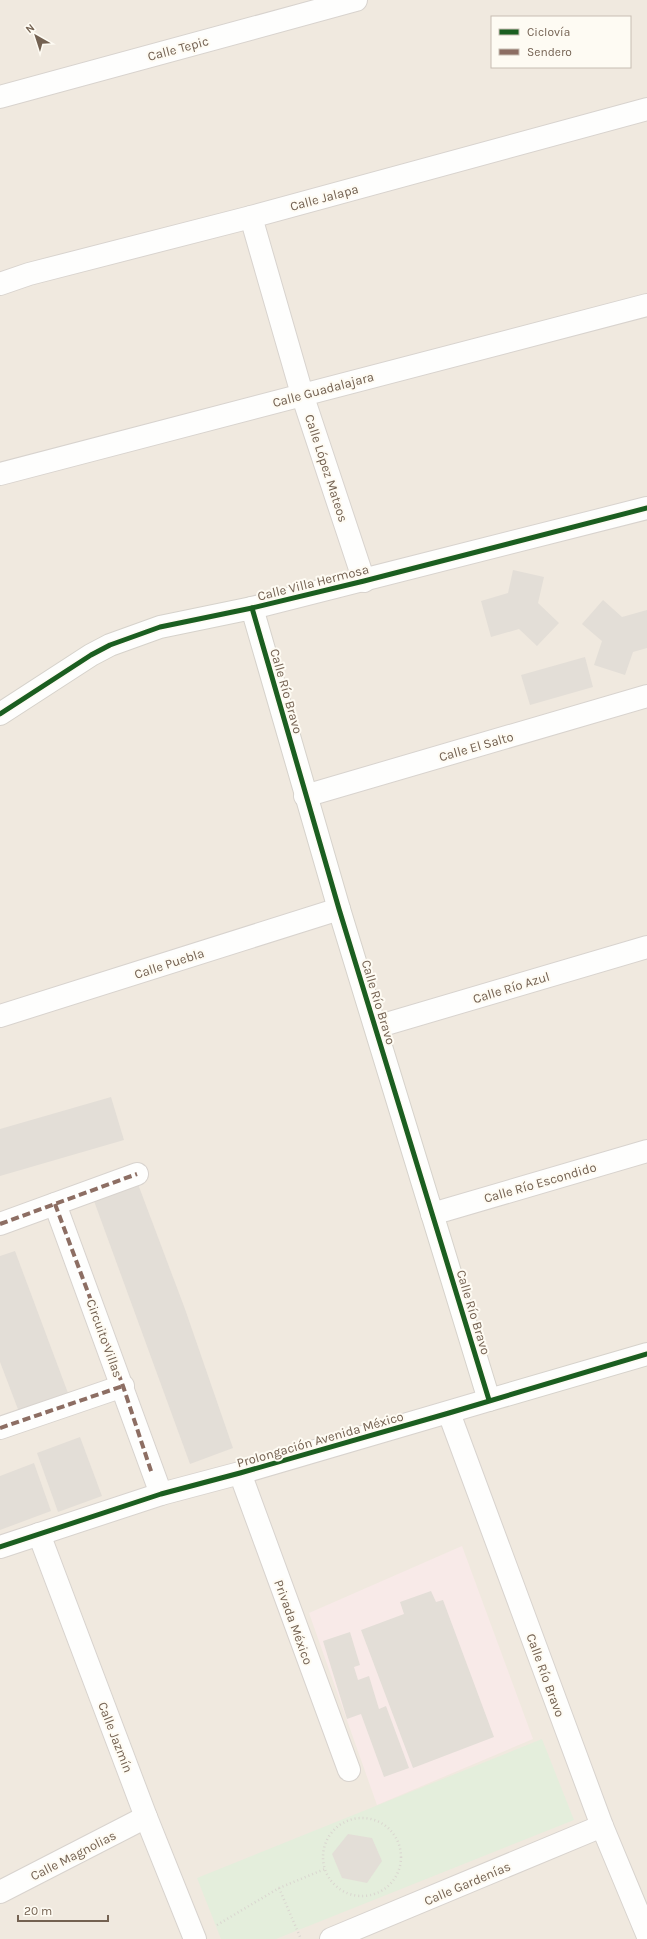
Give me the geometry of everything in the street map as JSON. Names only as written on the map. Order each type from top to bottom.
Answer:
[{"type":"street","name":"Calle Tepic","points":[[0,97],[356,0]]},
{"type":"street","name":"Calle Jalapa","points":[[0,284],[29,274],[251,217],[647,109]]},
{"type":"street","name":"Calle López Mateos","points":[[251,217],[302,394],[364,581]]},
{"type":"street","name":"Calle Guadalajara","points":[[0,474],[647,305]]},
{"type":"street","name":"Calle Villa Hermosa","points":[[0,714],[91,655],[110,645],[160,627],[252,608],[364,581],[647,508]]},
{"type":"street","name":"Calle Río Bravo","points":[[252,608],[305,796],[489,1400]]},
{"type":"street","name":"Calle El Salto","points":[[305,796],[647,696]]},
{"type":"street","name":"Calle Puebla","points":[[0,1016],[339,909]]},
{"type":"street","name":"Calle Río Azul","points":[[376,1027],[647,947]]},
{"type":"street","name":"Calle Río Escondido","points":[[432,1214],[647,1151]]},
{"type":"street","points":[[0,1224],[138,1174]]},
{"type":"street","name":"Circuito Villas","points":[[55,1204],[123,1386],[152,1474],[161,1494]]},
{"type":"street","name":"Prolongación Avenida México","points":[[0,1547],[161,1494],[449,1413],[647,1354]]},
{"type":"street","points":[[0,1428],[123,1386]]},
{"type":"street","name":"Calle Río Bravo","points":[[449,1413],[602,1826],[647,1934]]},
{"type":"street","name":"Privada México","points":[[240,1473],[350,1770]]},
{"type":"street","name":"Calle Jazmín","points":[[39,1534],[146,1817],[195,1939]]},
{"type":"street","name":"Calle Magnolias","points":[[0,1892],[146,1817]]},
{"type":"street","name":"Calle Gardenías","points":[[331,1939],[602,1826]]},
{"type":"path","points":[[367,1818],[379,1821],[390,1829],[398,1839],[402,1851],[401,1864],[397,1877],[388,1887],[377,1894],[364,1896],[352,1895],[340,1890],[331,1880],[325,1869],[323,1857],[326,1844],[332,1832],[342,1824],[354,1819],[367,1818]]},
{"type":"path","points":[[195,1939],[279,1888],[325,1869]]},
{"type":"path","points":[[279,1888],[301,1939]]},
{"type":"shaded area","points":[[0,0],[647,0],[647,1939],[0,1939]]},
{"type":"shaded area","points":[[462,1546],[533,1739],[377,1805],[309,1613]]},
{"type":"green space","points":[[542,1739],[574,1820],[276,1939],[221,1939],[197,1878]]},
{"type":"building","points":[[513,570],[544,577],[538,603],[559,623],[537,646],[519,629],[491,637],[481,601],[508,593]]},
{"type":"building","points":[[603,600],[622,617],[647,610],[647,648],[633,652],[625,675],[594,665],[602,641],[582,624]]},
{"type":"building","points":[[585,657],[593,687],[530,705],[521,675]]},
{"type":"building","points":[[111,1097],[124,1140],[0,1176],[0,1129]]},
{"type":"building","points":[[138,1184],[185,1309],[233,1448],[190,1464],[94,1201]]},
{"type":"building","points":[[15,1251],[68,1393],[19,1412],[0,1362],[0,1256]]},
{"type":"building","points":[[80,1437],[102,1496],[58,1512],[37,1453]]},
{"type":"building","points":[[34,1463],[51,1511],[0,1530],[0,1476]]},
{"type":"building","points":[[431,1591],[436,1602],[443,1600],[494,1737],[413,1768],[361,1630],[404,1614],[400,1602]]},
{"type":"building","points":[[350,1632],[360,1665],[354,1667],[358,1680],[369,1676],[379,1709],[386,1706],[409,1768],[384,1777],[361,1714],[347,1719],[323,1641]]},
{"type":"building","points":[[348,1834],[372,1838],[382,1861],[367,1883],[342,1878],[332,1854]]},
{"type":"marked path","points":[[0,1224],[137,1174]]},
{"type":"marked path","points":[[55,1204],[123,1386],[152,1474]]},
{"type":"marked path","points":[[0,1428],[123,1386]]},
{"type":"cycle path","points":[[0,714],[91,655],[110,645],[160,627],[252,608],[364,581],[647,508]]},
{"type":"cycle path","points":[[252,608],[339,909],[489,1400]]},
{"type":"cycle path","points":[[0,1547],[161,1494],[449,1413],[647,1354]]}]
